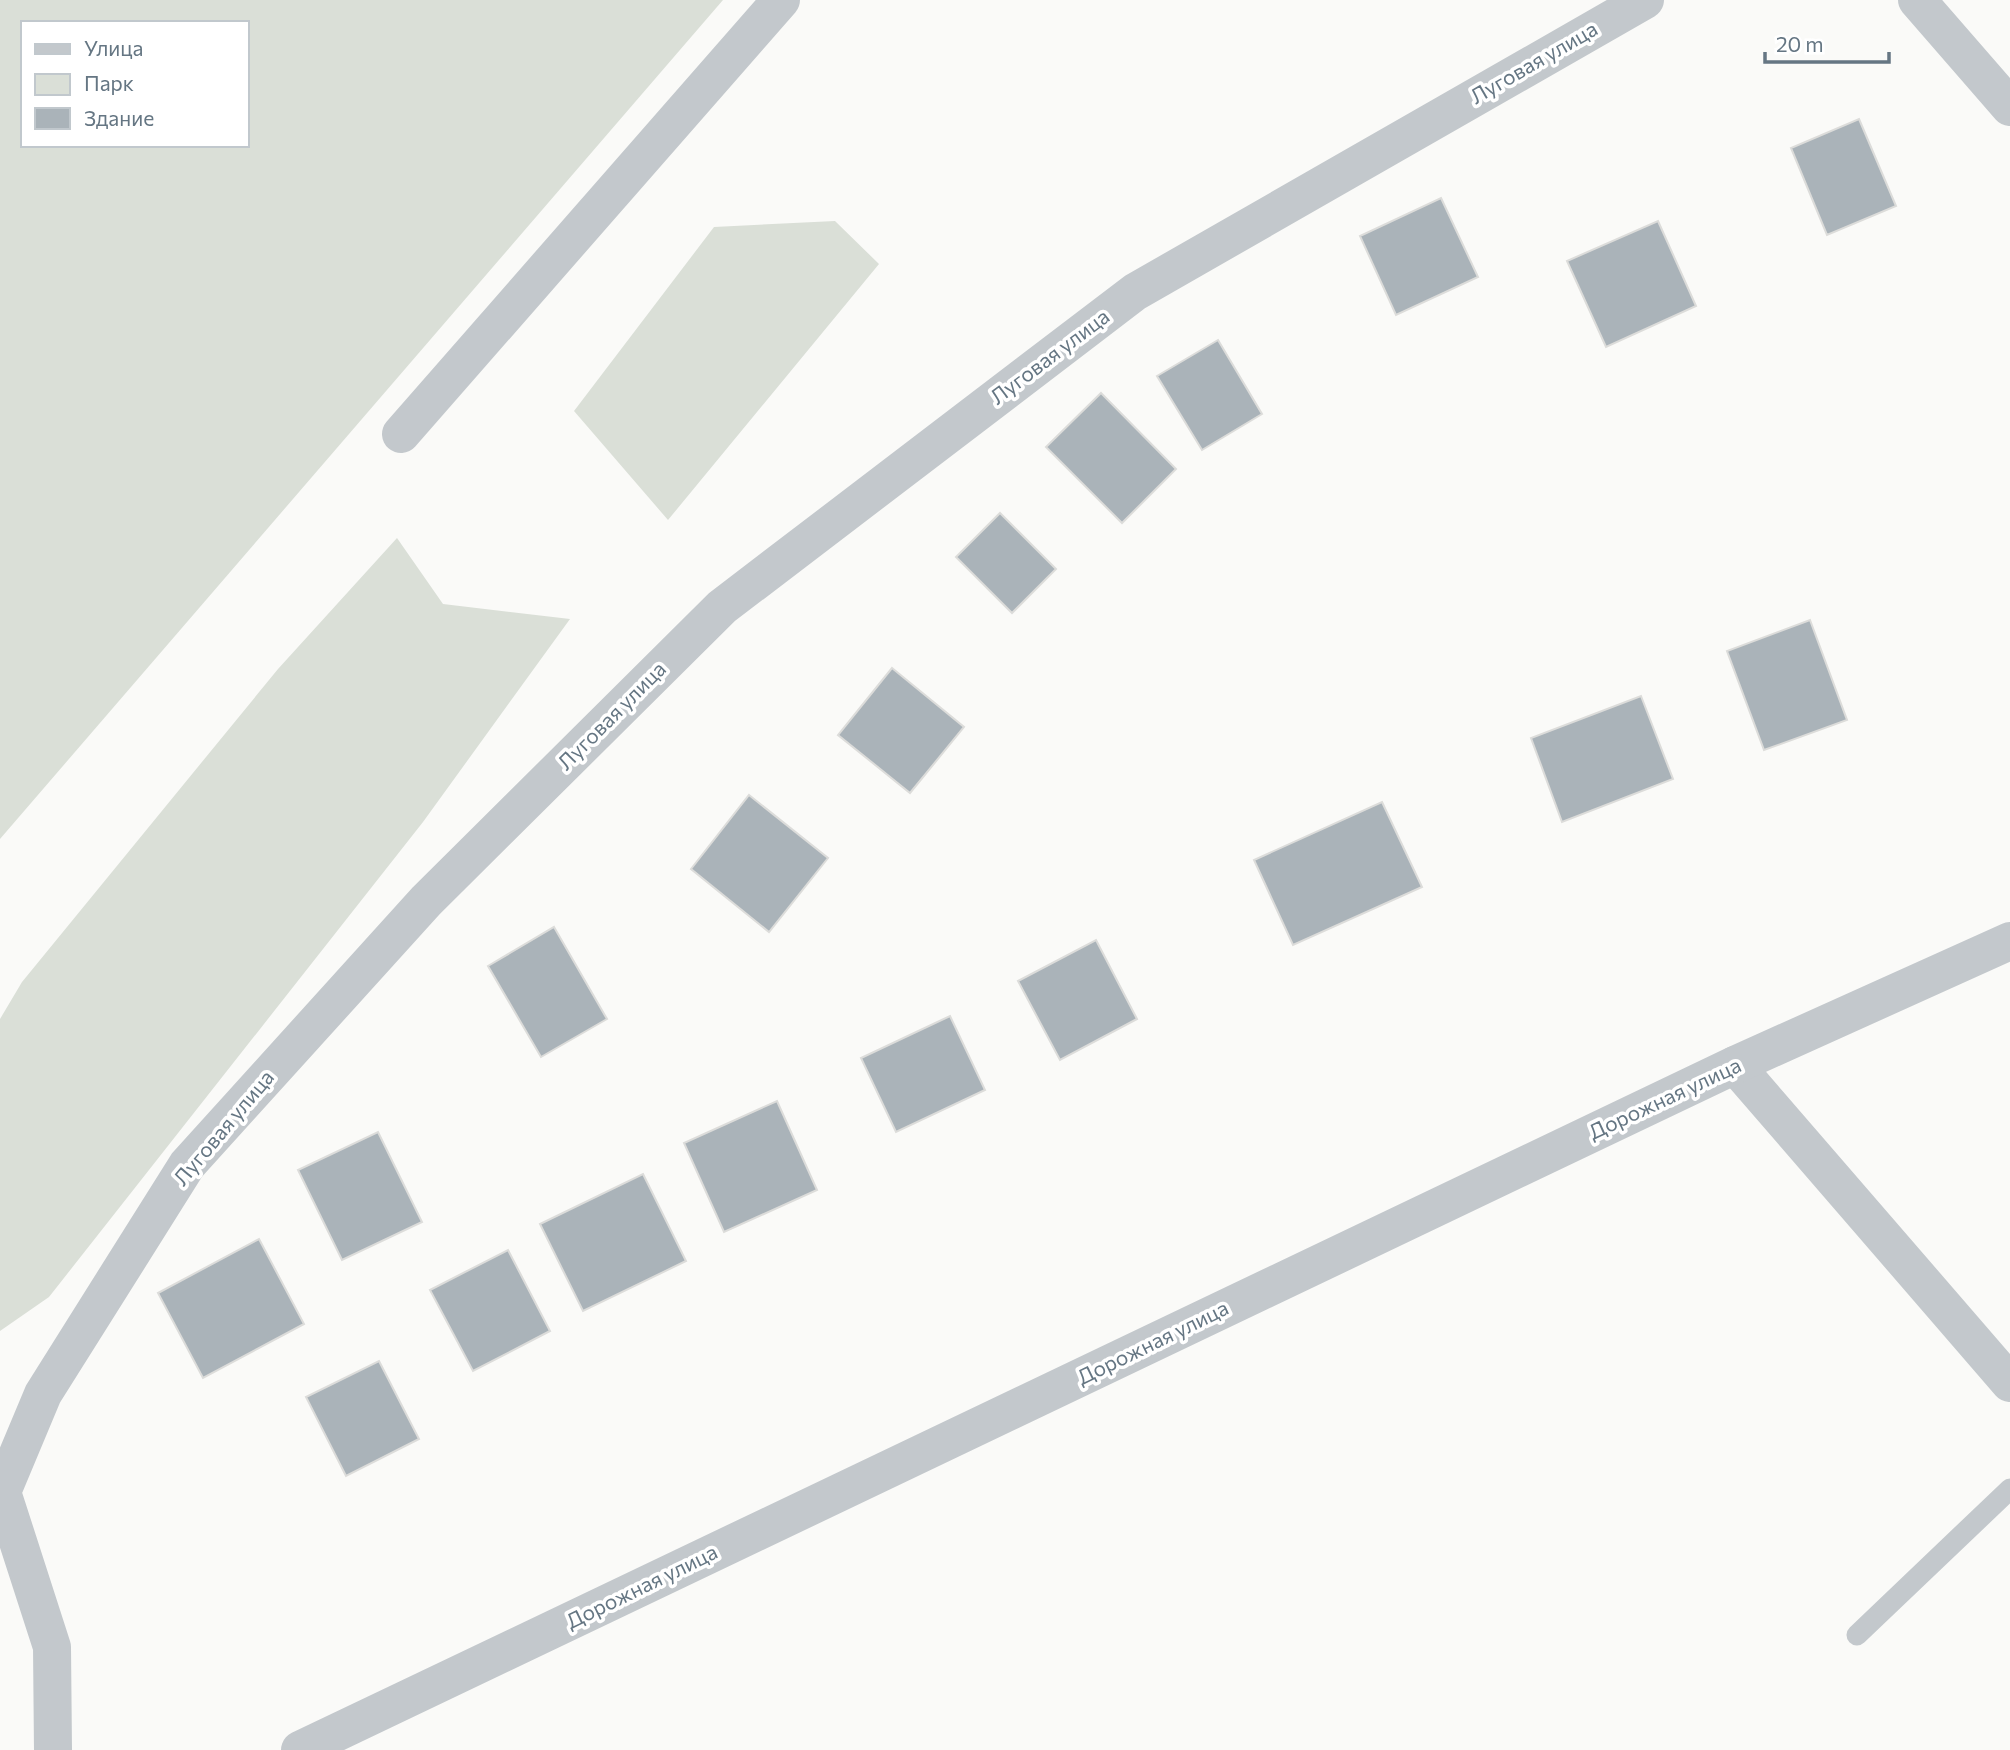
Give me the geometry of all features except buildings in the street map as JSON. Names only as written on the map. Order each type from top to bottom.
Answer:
[{"type":"street","points":[[401,434],[781,0]]},
{"type":"street","name":"Луговая улица","points":[[53,1750],[52,1647],[2,1492],[43,1394],[187,1165],[426,901],[722,607],[1135,292],[1645,0]]},
{"type":"street","points":[[1917,0],[2008,100]]},
{"type":"street","name":"Дорожная улица","points":[[300,1750],[1735,1065],[2010,941]]},
{"type":"street","points":[[1735,1065],[2010,1383]]},
{"type":"lane","points":[[1857,1635],[2010,1489]]},
{"type":"green space","points":[[0,0],[723,0],[0,839]]},
{"type":"green space","points":[[835,221],[879,264],[668,520],[574,411],[714,227]]},
{"type":"green space","points":[[397,538],[443,604],[570,619],[423,822],[49,1297],[0,1331],[0,1019],[22,982],[278,669]]}]
